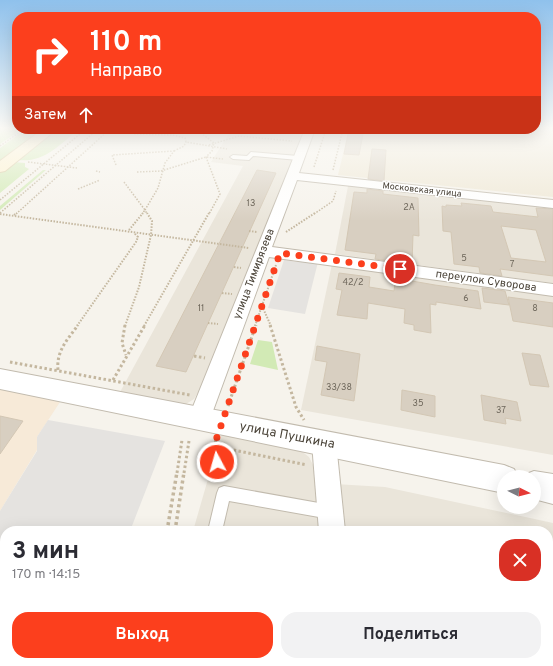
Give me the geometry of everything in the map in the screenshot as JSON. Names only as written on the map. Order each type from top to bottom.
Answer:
[{"type":"street","name":"улица Тимирязева","points":[[210,422],[265,247],[298,159]]},
{"type":"street","name":"Московская улица","points":[[292,176],[553,204]]},
{"type":"street","name":"переулок Суворова","points":[[265,247],[280,253],[553,290]]},
{"type":"street","name":"улица Пушкина","points":[[2,371],[210,422],[497,478]]},
{"type":"street","points":[[320,443],[325,469],[331,522]]},
{"type":"street","points":[[541,486],[553,489]]},
{"type":"lane","points":[[217,526],[224,492],[331,522]]},
{"type":"path","points":[[0,200],[49,159]]},
{"type":"path","points":[[0,214],[64,159]]},
{"type":"path","points":[[13,215],[76,159]]},
{"type":"path","points":[[114,159],[116,165]]},
{"type":"path","points":[[129,230],[153,199],[159,185],[163,164],[167,159]]},
{"type":"path","points":[[137,172],[161,171],[199,159]]},
{"type":"path","points":[[112,380],[220,194],[207,159]]},
{"type":"path","points":[[310,178],[316,159]]},
{"type":"path","points":[[0,214],[129,230],[151,235],[193,241],[265,247],[333,201],[334,180],[338,159]]},
{"type":"path","points":[[5,164],[43,164],[77,168]]},
{"type":"path","points":[[96,171],[100,172]]},
{"type":"path","points":[[78,189],[100,180]]},
{"type":"path","points":[[124,182],[152,221],[151,235],[140,287],[126,322],[122,343],[126,355]]},
{"type":"path","points":[[177,526],[210,422],[262,306],[290,224]]},
{"type":"path","points":[[58,370],[57,361],[60,350],[136,242],[138,237],[129,230]]},
{"type":"path","points":[[262,306],[275,336],[296,407],[320,443]]},
{"type":"path","points":[[2,371],[16,362],[112,380],[325,469]]},
{"type":"path","points":[[210,422],[224,492]]},
{"type":"path","points":[[168,526],[182,440]]},
{"type":"shaded area","points":[[213,159],[293,159],[200,389],[194,399],[186,404],[176,405],[119,394],[243,166],[211,162]]},
{"type":"shaded area","points":[[342,159],[553,159],[553,197],[338,175]]},
{"type":"shaded area","points":[[348,186],[553,208],[553,283],[335,254]]},
{"type":"shaded area","points":[[298,259],[318,262],[305,314],[268,308],[284,260],[297,262]]},
{"type":"shaded area","points":[[332,264],[553,295],[553,455],[301,410]]},
{"type":"shaded area","points":[[0,387],[62,399],[37,437],[37,450],[0,511]]},
{"type":"shaded area","points":[[48,420],[165,441],[132,526],[0,526],[0,511],[37,451],[37,437]]},
{"type":"shaded area","points":[[221,434],[300,450],[309,457],[314,467],[318,483],[385,487],[497,511],[497,514],[511,514],[553,523],[553,526],[194,526]]},
{"type":"green space","points":[[18,159],[34,159],[27,160],[17,160]]},
{"type":"green space","points":[[14,162],[25,163],[25,167],[29,169],[0,193],[0,173]]},
{"type":"green space","points":[[43,170],[46,170],[0,210],[0,206]]},
{"type":"green space","points":[[258,340],[272,342],[278,370],[250,364]]},
{"type":"building","points":[[371,159],[385,159],[384,181],[368,179]]},
{"type":"building","points":[[257,170],[276,173],[186,372],[156,366]]},
{"type":"building","points":[[367,189],[383,191],[383,194],[418,198],[419,236],[413,235],[412,264],[375,259],[376,254],[345,250],[354,192],[367,193]]},
{"type":"building","points":[[461,203],[491,206],[493,212],[538,217],[536,208],[553,209],[553,276],[500,269],[502,276],[480,273],[479,267],[454,264],[451,232],[443,231],[442,206],[462,206]],"holes":[[[501,226],[536,230],[546,262],[511,258]]]},
{"type":"building","points":[[339,273],[370,277],[369,287],[394,291],[396,276],[412,278],[412,281],[478,291],[481,309],[436,302],[436,305],[430,304],[431,333],[414,330],[414,325],[404,323],[405,309],[368,303],[367,319],[337,315],[342,290],[336,289]]},
{"type":"building","points":[[482,288],[505,291],[509,305],[484,302]]},
{"type":"building","points":[[508,297],[553,303],[553,327],[513,321]]},
{"type":"building","points":[[317,346],[360,354],[354,401],[321,395],[327,362],[315,360]]},
{"type":"building","points":[[522,353],[540,355],[549,387],[530,385]]},
{"type":"building","points":[[402,390],[435,396],[435,417],[401,410]]},
{"type":"building","points":[[481,395],[517,402],[521,421],[505,418],[506,424],[484,420]]},
{"type":"building","points":[[0,416],[23,421],[0,454]]},
{"type":"route","points":[[217,462],[214,446],[280,253],[400,269]]}]
